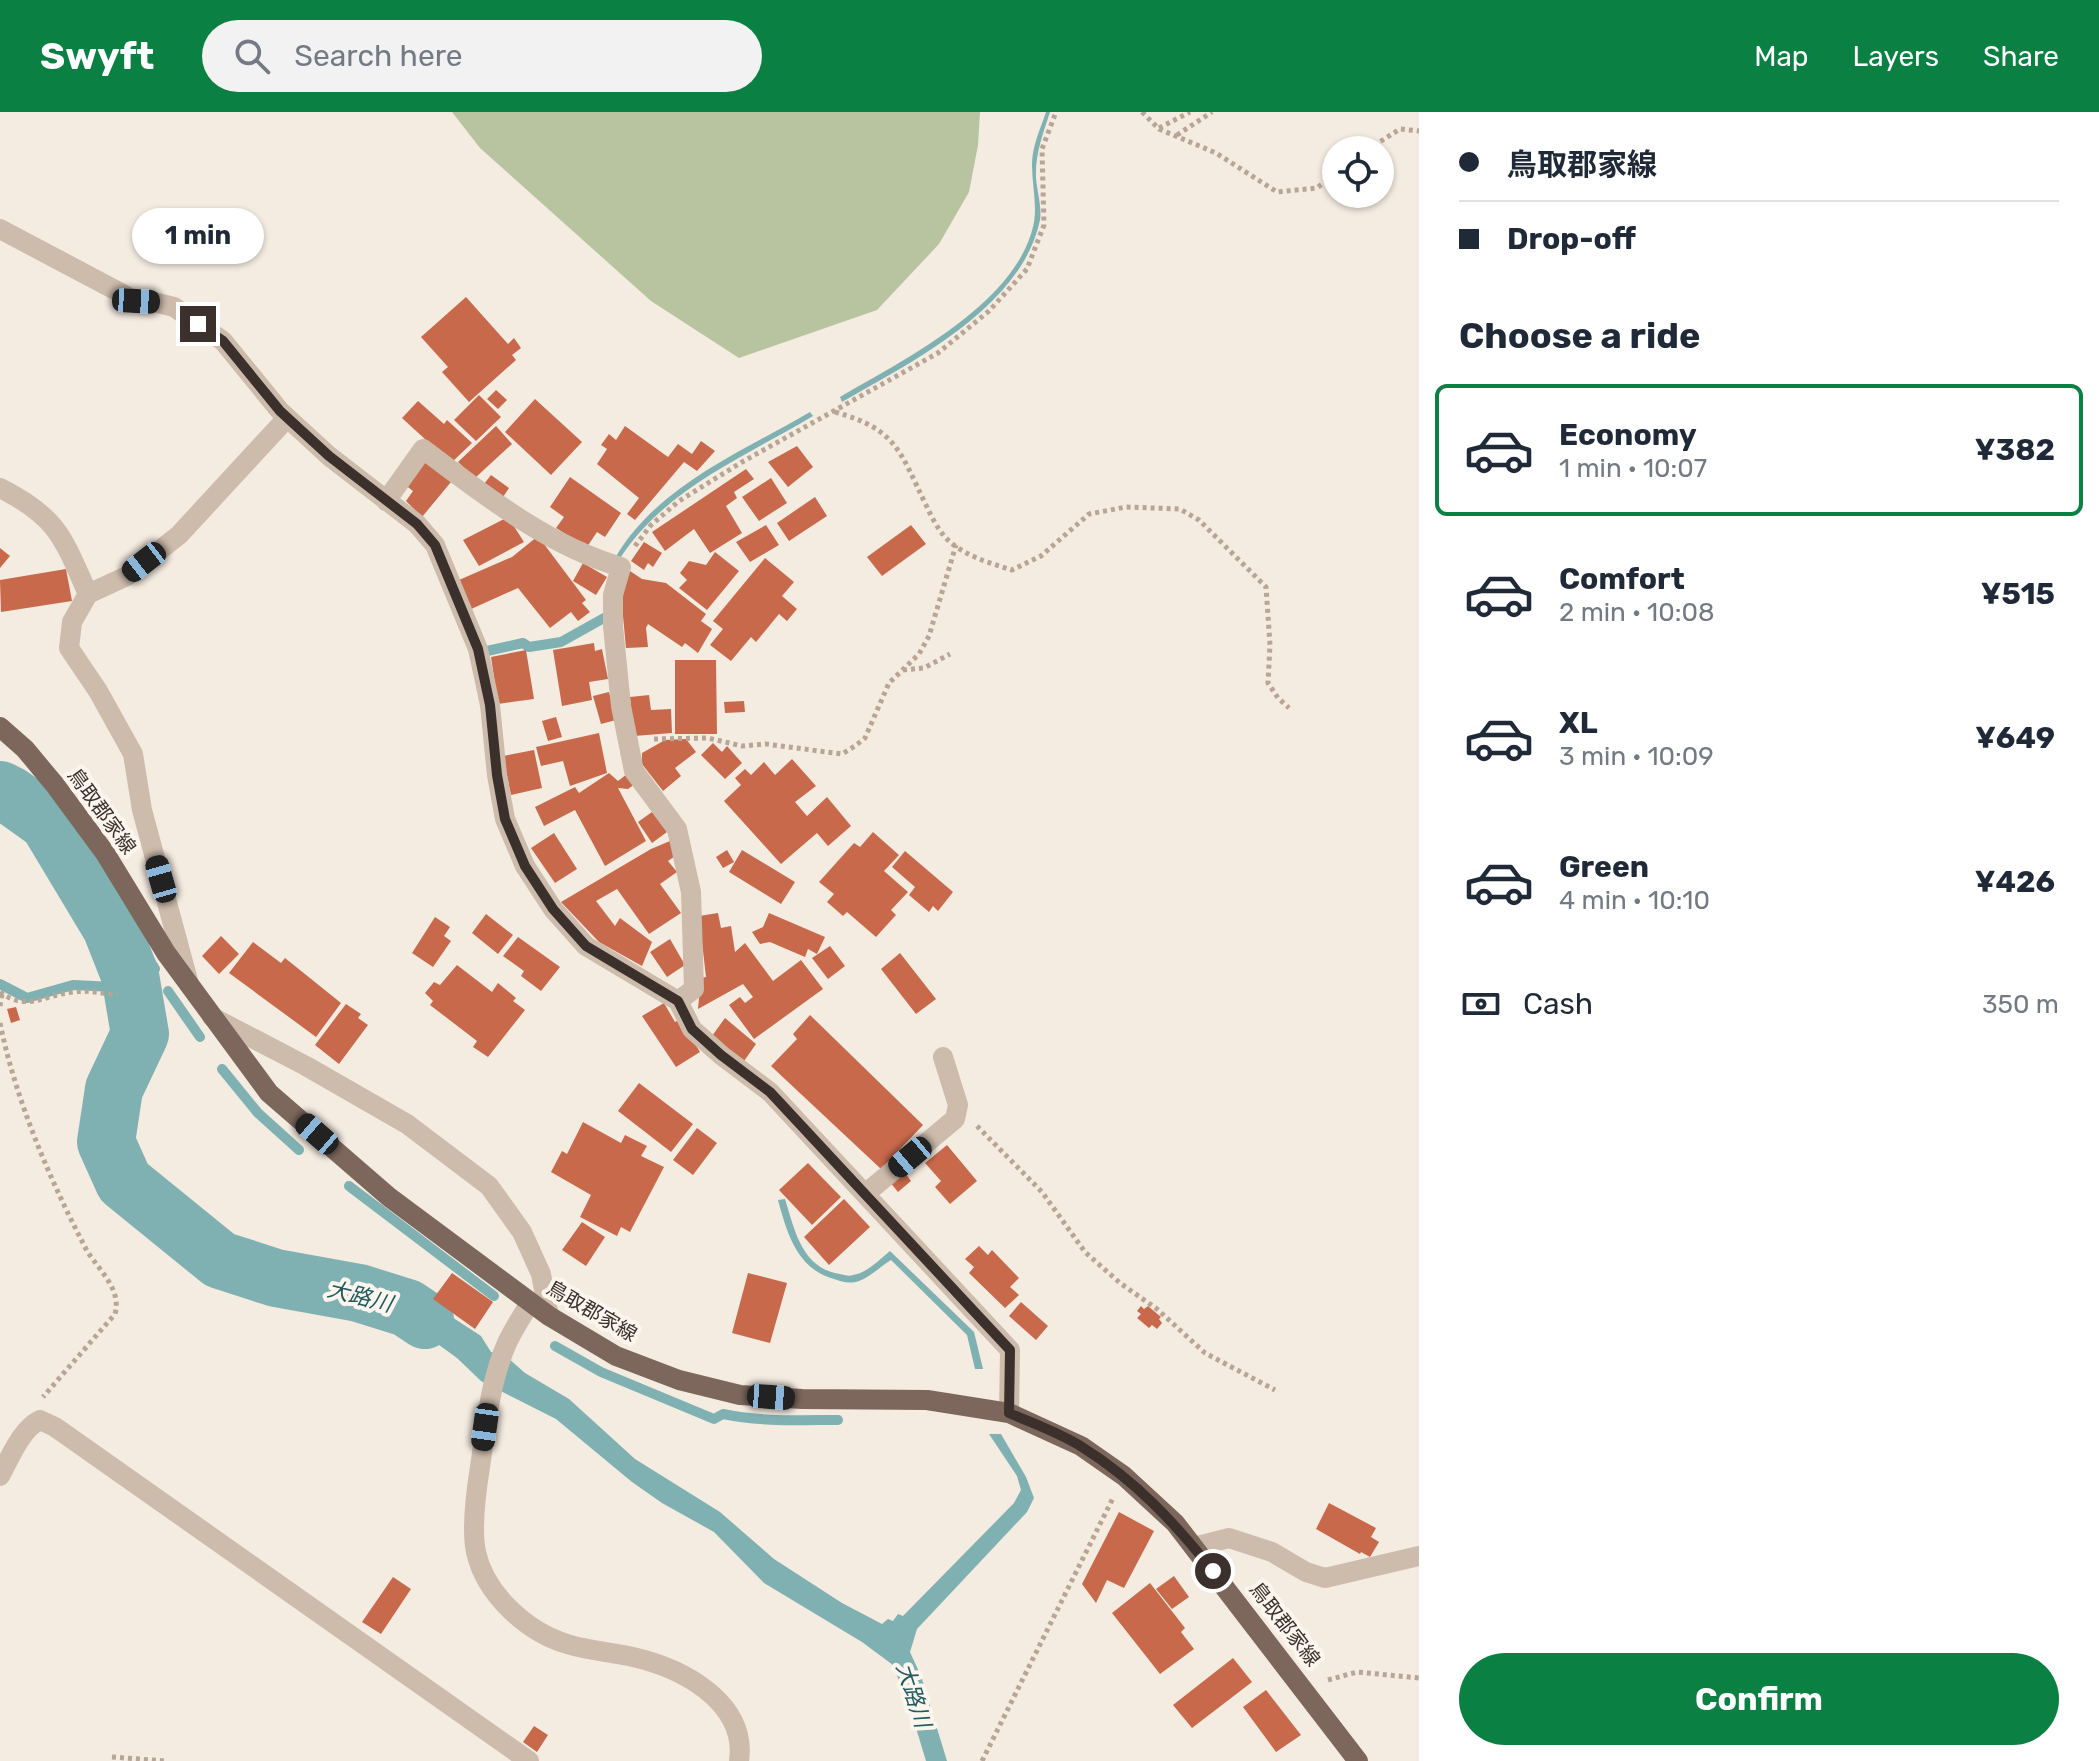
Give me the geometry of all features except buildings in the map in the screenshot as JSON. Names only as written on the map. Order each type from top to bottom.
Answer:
[{"type":"main road","name":"鳥取郡家線","points":[[0,727],[25,749],[105,853],[166,953],[269,1093],[389,1197],[549,1316],[616,1356],[679,1380],[740,1395],[927,1400],[1009,1413],[1081,1446],[1124,1476],[1175,1523],[1358,1761]]},
{"type":"street","points":[[0,229],[136,301],[174,307],[223,341],[287,418],[329,456],[417,524],[435,545],[478,649],[490,705],[505,819],[525,866],[553,909],[586,946],[678,1001],[692,1029],[770,1092],[1010,1350],[1009,1413]]},
{"type":"street","points":[[190,987],[142,810],[133,754],[98,691],[69,648],[72,622],[88,594],[127,576],[179,535],[287,418]]},
{"type":"street","points":[[386,501],[423,449],[518,517],[587,557],[621,567],[613,595],[613,626],[621,706],[634,771],[677,829],[691,892],[694,989],[678,1001]]},
{"type":"street","points":[[0,488],[50,521],[64,538],[88,594]]},
{"type":"street","points":[[212,1017],[407,1124],[489,1186],[522,1232],[541,1274],[549,1316]]},
{"type":"street","points":[[865,1194],[955,1119],[958,1105],[943,1057]]},
{"type":"street","points":[[528,1301],[507,1344],[489,1400],[476,1497],[476,1552],[484,1572],[498,1596],[515,1614],[538,1630],[565,1644],[644,1660],[679,1673],[703,1687],[734,1721],[741,1744],[739,1761]]},
{"type":"street","points":[[0,1476],[28,1430],[40,1420],[55,1427],[529,1761]]},
{"type":"street","points":[[1194,1547],[1229,1538],[1272,1552],[1306,1572],[1325,1578],[1419,1556]]},
{"type":"path","points":[[621,567],[651,525],[679,501],[742,462],[938,353],[989,311],[1027,269],[1044,225],[1042,149],[1056,112]]},
{"type":"path","points":[[1142,112],[1159,129],[1216,153],[1277,192],[1317,188],[1322,184]]},
{"type":"path","points":[[1159,129],[1190,112]]},
{"type":"path","points":[[1177,135],[1212,112]]},
{"type":"path","points":[[1389,136],[1400,129],[1419,131]]},
{"type":"path","points":[[835,412],[863,420],[897,445],[933,521],[948,540],[979,560],[1012,570],[1041,556],[1089,514],[1126,507],[1180,509],[1199,520],[1266,587],[1270,645],[1268,683],[1289,708]]},
{"type":"path","points":[[629,743],[651,739],[708,738],[742,746],[766,744],[842,754],[865,738],[889,683],[919,654],[929,636],[956,545]]},
{"type":"path","points":[[902,670],[924,668],[950,654]]},
{"type":"path","points":[[0,1006],[1,993],[25,1003],[77,992],[117,995]]},
{"type":"path","points":[[0,1023],[17,1092],[60,1194],[118,1302],[115,1314],[43,1397],[28,1430]]},
{"type":"path","points":[[957,1111],[1005,1153],[1042,1192],[1085,1252],[1120,1283],[1157,1309],[1205,1353],[1275,1390]]},
{"type":"path","points":[[982,1761],[1124,1476]]},
{"type":"path","points":[[1303,1686],[1357,1672],[1419,1678]]},
{"type":"path","points":[[112,1757],[165,1761]]},
{"type":"green space","points":[[452,112],[980,112],[978,145],[969,192],[939,244],[877,310],[739,358],[651,301],[480,148]]},
{"type":"water","points":[[1046,112],[1050,112],[1036,169],[1040,220],[1029,251],[1011,280],[988,305],[931,350],[842,402],[840,397],[924,348],[953,327],[1004,281],[1022,255],[1033,227],[1032,158]]},
{"type":"water","points":[[810,412],[813,416],[682,494],[637,535],[619,560],[615,558],[653,511],[677,491],[702,473]]},
{"type":"water","points":[[785,1199],[801,1244],[823,1269],[851,1276],[863,1272],[890,1251],[974,1332],[983,1369],[975,1369],[967,1335],[891,1260],[867,1277],[852,1282],[834,1279],[811,1267],[802,1258],[785,1225],[778,1200]]},
{"type":"water","points":[[350,1279],[401,1288],[432,1304],[481,1336],[491,1352],[507,1357],[525,1373],[569,1399],[635,1459],[720,1512],[774,1559],[842,1603],[882,1624],[888,1619],[893,1621],[898,1614],[903,1616],[1014,1503],[1021,1490],[1017,1476],[989,1434],[1001,1434],[1026,1477],[1034,1498],[1027,1512],[917,1629],[910,1652],[921,1676],[947,1761],[926,1761],[893,1665],[862,1642],[764,1583],[714,1532],[632,1482],[556,1419],[481,1381],[457,1358],[388,1308],[354,1301]]},
{"type":"waterway","points":[[487,651],[523,643],[529,647],[561,642],[604,618]]},
{"type":"waterway","name":"大路川","points":[[0,790],[48,822],[111,927],[130,975],[140,1034],[114,1089],[106,1142],[124,1182],[220,1260],[276,1278],[359,1293],[407,1308],[425,1320]]},
{"type":"waterway","points":[[83,856],[155,969]]},
{"type":"waterway","points":[[0,984],[27,998],[73,985],[114,987]]},
{"type":"waterway","points":[[168,991],[200,1037]]},
{"type":"waterway","points":[[222,1069],[258,1113],[299,1150]]},
{"type":"waterway","points":[[349,1186],[494,1296]]},
{"type":"waterway","points":[[555,1346],[601,1372],[714,1419],[723,1414],[766,1419],[838,1420]]},
{"type":"route","points":[[198,324],[223,341],[280,411],[329,456],[417,524],[435,545],[478,649],[490,705],[505,819],[525,866],[553,909],[586,946],[678,1001],[692,1029],[770,1092],[1010,1350],[1009,1413],[1081,1446],[1124,1476],[1175,1523],[1213,1571]]}]
